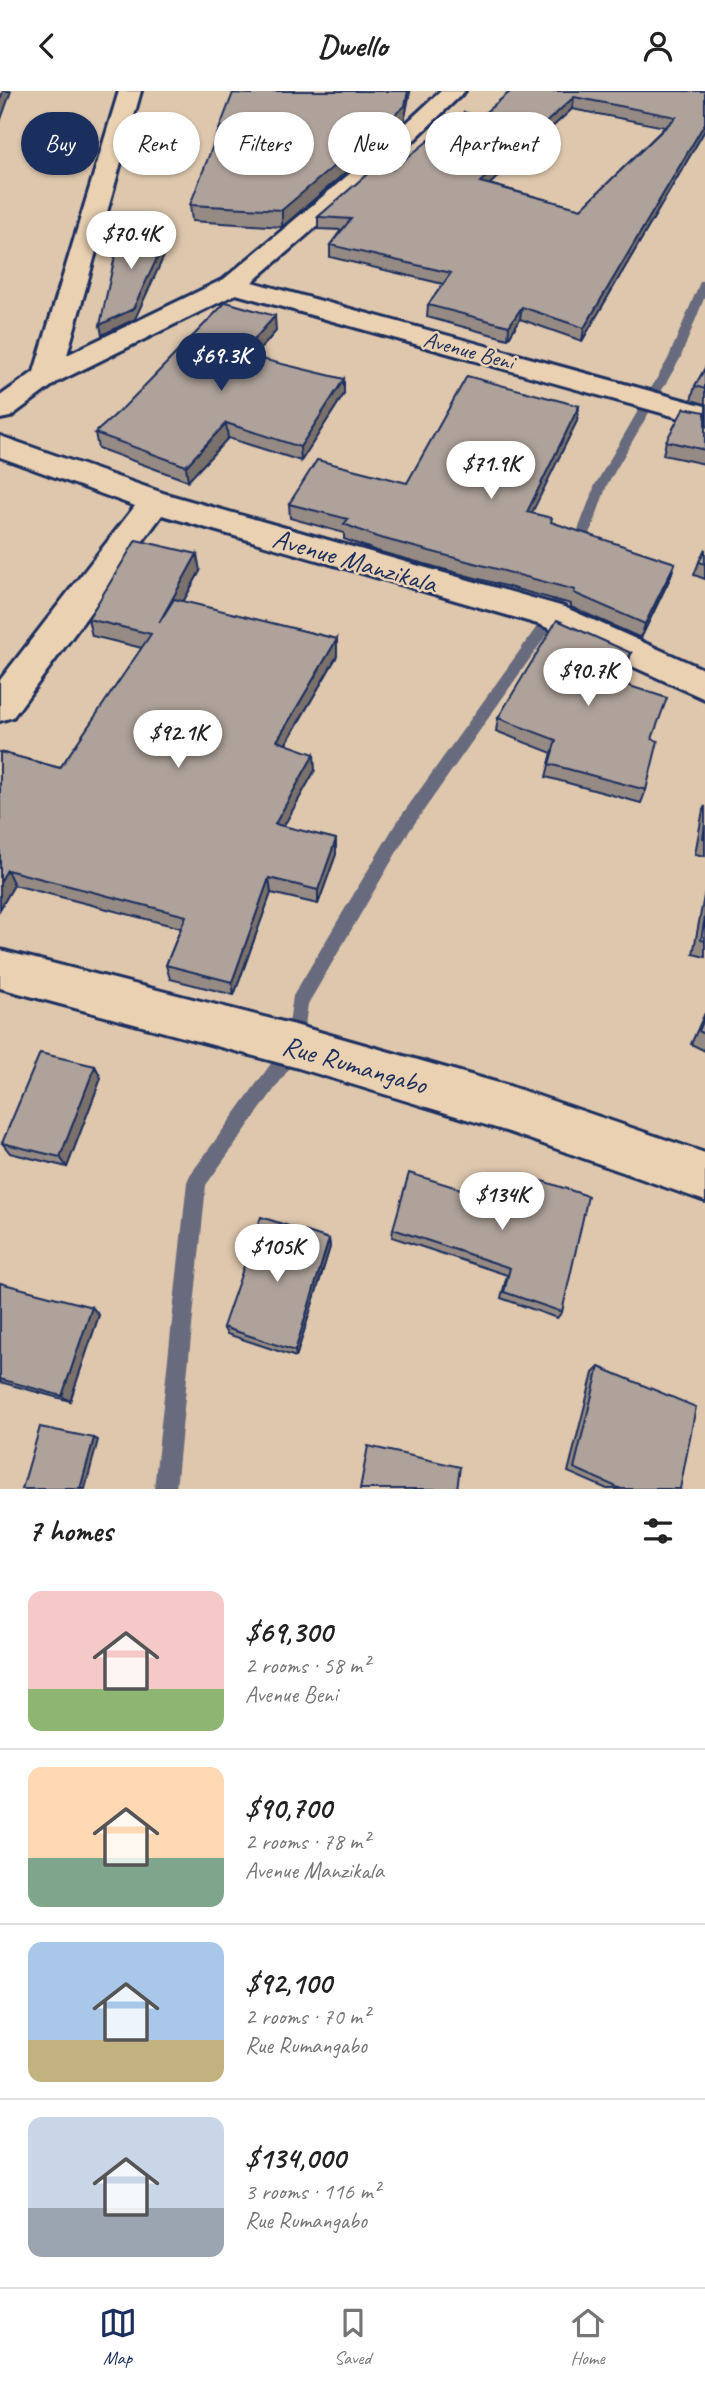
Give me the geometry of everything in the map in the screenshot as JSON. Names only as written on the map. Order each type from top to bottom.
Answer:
[{"type":"street","points":[[47,376],[130,91]]},
{"type":"street","points":[[0,410],[47,376],[233,285],[379,161],[454,91]]},
{"type":"street","name":"Avenue Beni","points":[[233,285],[705,416]]},
{"type":"street","name":"Avenue Manzikala","points":[[0,446],[155,502],[552,616],[705,685]]},
{"type":"street","points":[[0,707],[155,502]]},
{"type":"street","name":"Rue Rumangabo","points":[[0,969],[295,1046],[482,1101],[705,1177]]},
{"type":"building","points":[[252,91],[408,91],[405,106],[398,112],[328,112],[328,171],[282,210],[190,205],[214,142],[214,175],[314,175],[314,112],[226,112],[233,93],[252,94]]},
{"type":"building","points":[[511,91],[705,91],[705,123],[584,328],[522,307],[509,326],[428,305],[451,273],[330,245],[351,219],[318,217],[366,175],[411,175],[411,155],[425,143],[425,175],[488,175],[480,182],[581,209],[676,117],[574,97],[557,112],[486,112]]},
{"type":"building","points":[[120,233],[169,233],[133,309],[100,325]]},
{"type":"building","points":[[226,302],[275,316],[241,354],[344,379],[300,447],[226,423],[186,466],[95,433],[124,407]]},
{"type":"building","points":[[705,368],[705,389],[695,386]]},
{"type":"building","points":[[467,376],[579,406],[527,512],[552,518],[551,522],[675,563],[645,624],[574,593],[575,590],[377,537],[344,524],[348,519],[289,504],[317,460],[407,483]]},
{"type":"building","points":[[684,408],[705,412],[705,450],[666,441]]},
{"type":"building","points":[[136,540],[197,554],[159,623],[174,599],[337,639],[277,741],[314,754],[275,824],[336,839],[318,890],[269,878],[232,982],[166,965],[186,916],[7,870],[0,882],[0,752],[60,768],[151,634],[88,619]]},
{"type":"building","points":[[705,549],[705,564],[699,562]]},
{"type":"building","points":[[557,620],[631,653],[617,682],[667,698],[652,739],[658,741],[646,790],[549,764],[556,740],[498,718]]},
{"type":"building","points":[[705,916],[705,941],[701,940]]},
{"type":"building","points":[[705,1017],[705,1035],[699,1031]]},
{"type":"building","points":[[40,1053],[95,1066],[60,1157],[2,1143]]},
{"type":"building","points":[[409,1173],[525,1209],[533,1178],[588,1196],[562,1312],[504,1292],[510,1268],[393,1229]]},
{"type":"building","points":[[261,1217],[329,1239],[295,1351],[223,1327]]},
{"type":"building","points":[[0,1283],[92,1307],[62,1396],[0,1379]]},
{"type":"building","points":[[599,1367],[696,1407],[680,1489],[621,1489],[574,1468]]},
{"type":"building","points":[[40,1427],[94,1438],[80,1489],[22,1489]]},
{"type":"building","points":[[368,1446],[460,1467],[457,1489],[360,1489]]},
{"type":"waterway","points":[[577,551],[601,485],[674,359],[705,282]]},
{"type":"waterway","points":[[165,1489],[197,1182],[295,1046],[299,1002],[402,828],[552,616],[565,582]]}]
